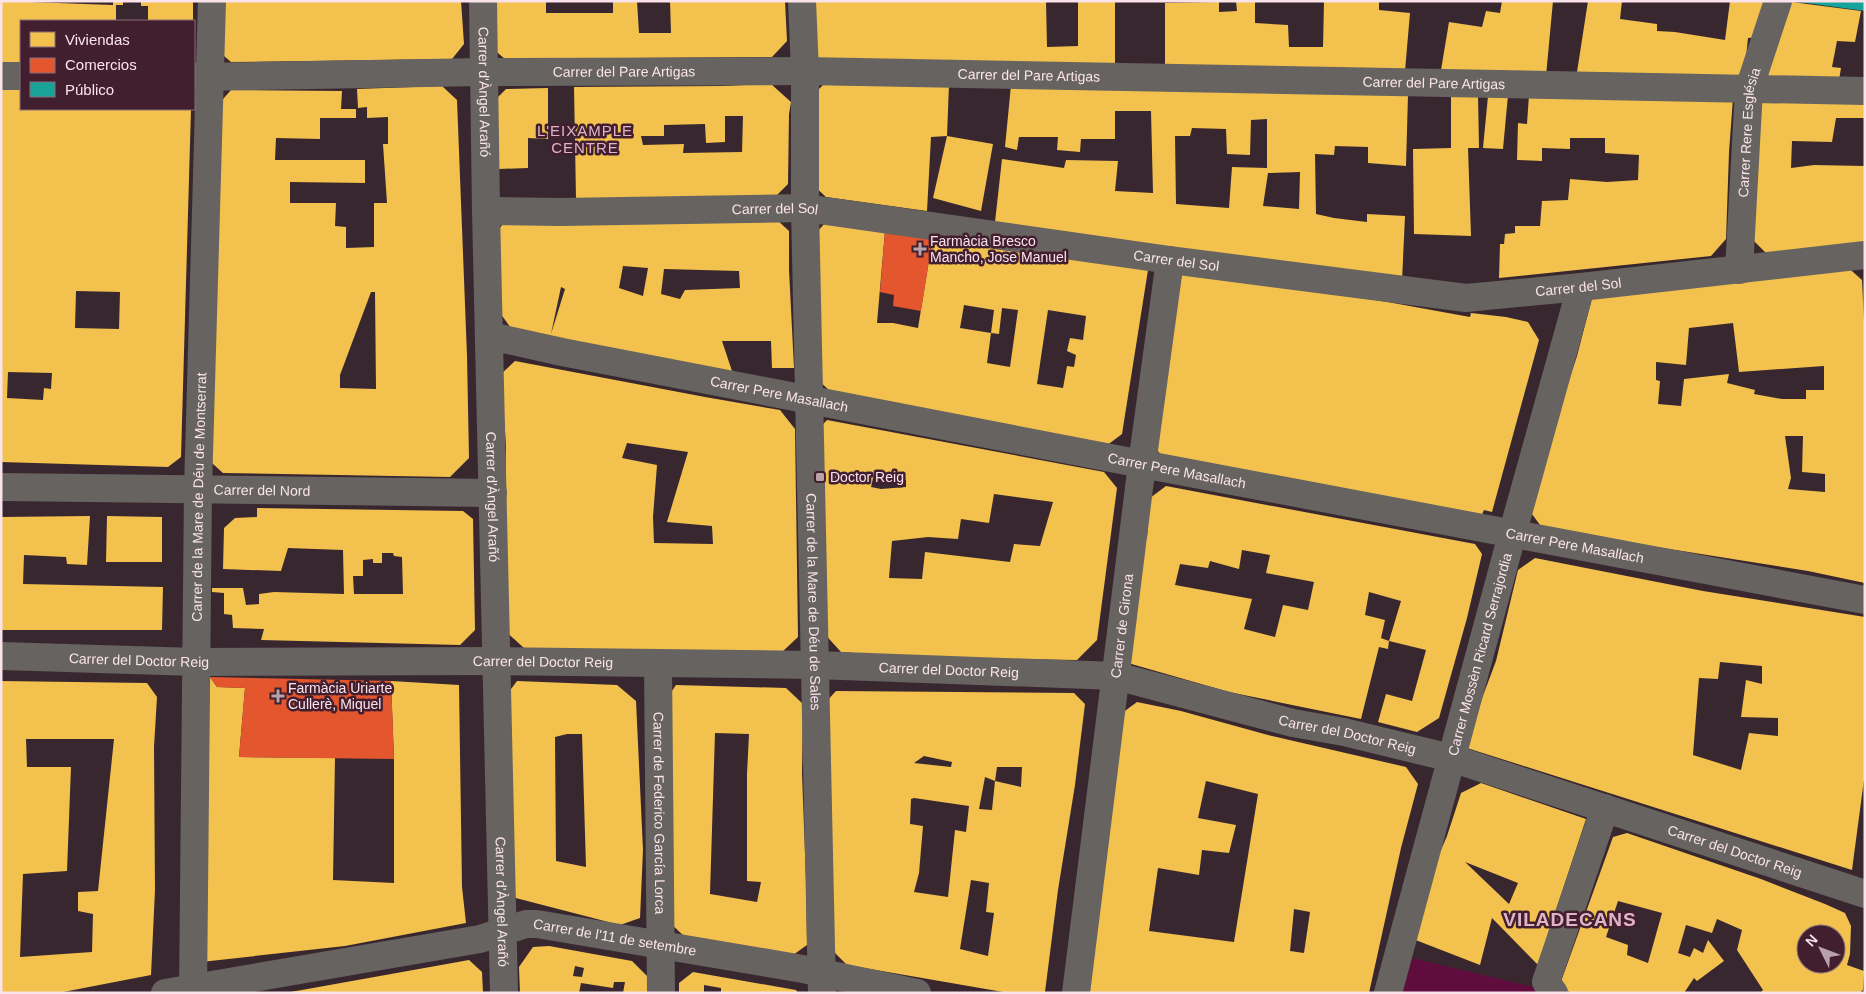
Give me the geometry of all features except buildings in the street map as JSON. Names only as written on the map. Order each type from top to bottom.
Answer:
[{"type":"street","name":"Carrer de la Mare de Déu de Montserrat","points":[[193,990],[202,77],[212,1]]},
{"type":"street","name":"Carrer d'Àngel Arañó","points":[[483,1],[504,993]]},
{"type":"street","name":"Carrer de la Mare de Déu de Sales","points":[[802,1],[805,71],[808,399],[822,983]]},
{"type":"street","name":"Carrer Rere Església","points":[[1739,270],[1749,89],[1778,1]]},
{"type":"street","name":"Carrer del Pare Artigas","points":[[202,77],[484,72],[805,71],[1865,91]]},
{"type":"street","points":[[1,76],[20,76]]},
{"type":"street","name":"Carrer del Sol","points":[[486,211],[560,212],[805,208],[1170,260],[1466,298],[1865,255]]},
{"type":"street","name":"Carrer de Girona","points":[[1076,993],[1142,464],[1170,260]]},
{"type":"street","name":"Carrer Mossèn Ricard Serrajordia","points":[[1388,993],[1581,287]]},
{"type":"street","name":"Carrer Pere Masallach","points":[[490,336],[562,352],[1142,464],[1865,600]]},
{"type":"street","name":"Carrer del Nord","points":[[1,487],[493,493]]},
{"type":"street","name":"Carrer del Doctor Reig","points":[[1,656],[196,662],[496,661],[815,665],[1116,676],[1293,723],[1344,732],[1451,758],[1865,894]]},
{"type":"street","name":"Carrer de Federico García Lorca","points":[[658,663],[661,993]]},
{"type":"street","points":[[1554,993],[1546,982],[1605,808]]},
{"type":"street","name":"Carrer de l'11 de setembre","points":[[165,993],[193,990],[471,940],[526,924],[537,924],[803,969],[822,983],[917,993]]},
{"type":"shaded area","points":[[1412,958],[1538,988],[1542,993],[1403,993]]},
{"type":"place","name":"Farmàcia Bresco Mancho, Jose Manuel","points":[[920,249]]},
{"type":"place","name":"Doctor Reig","points":[[820,477]]},
{"type":"place","name":"Farmàcia Uriarte Cullerè, Miquel","points":[[278,696]]},
{"type":"district","name":"L'EIXAMPLE CENTRE","points":[[585,140]]},
{"type":"district","name":"VILADECANS","points":[[1570,919]]}]
